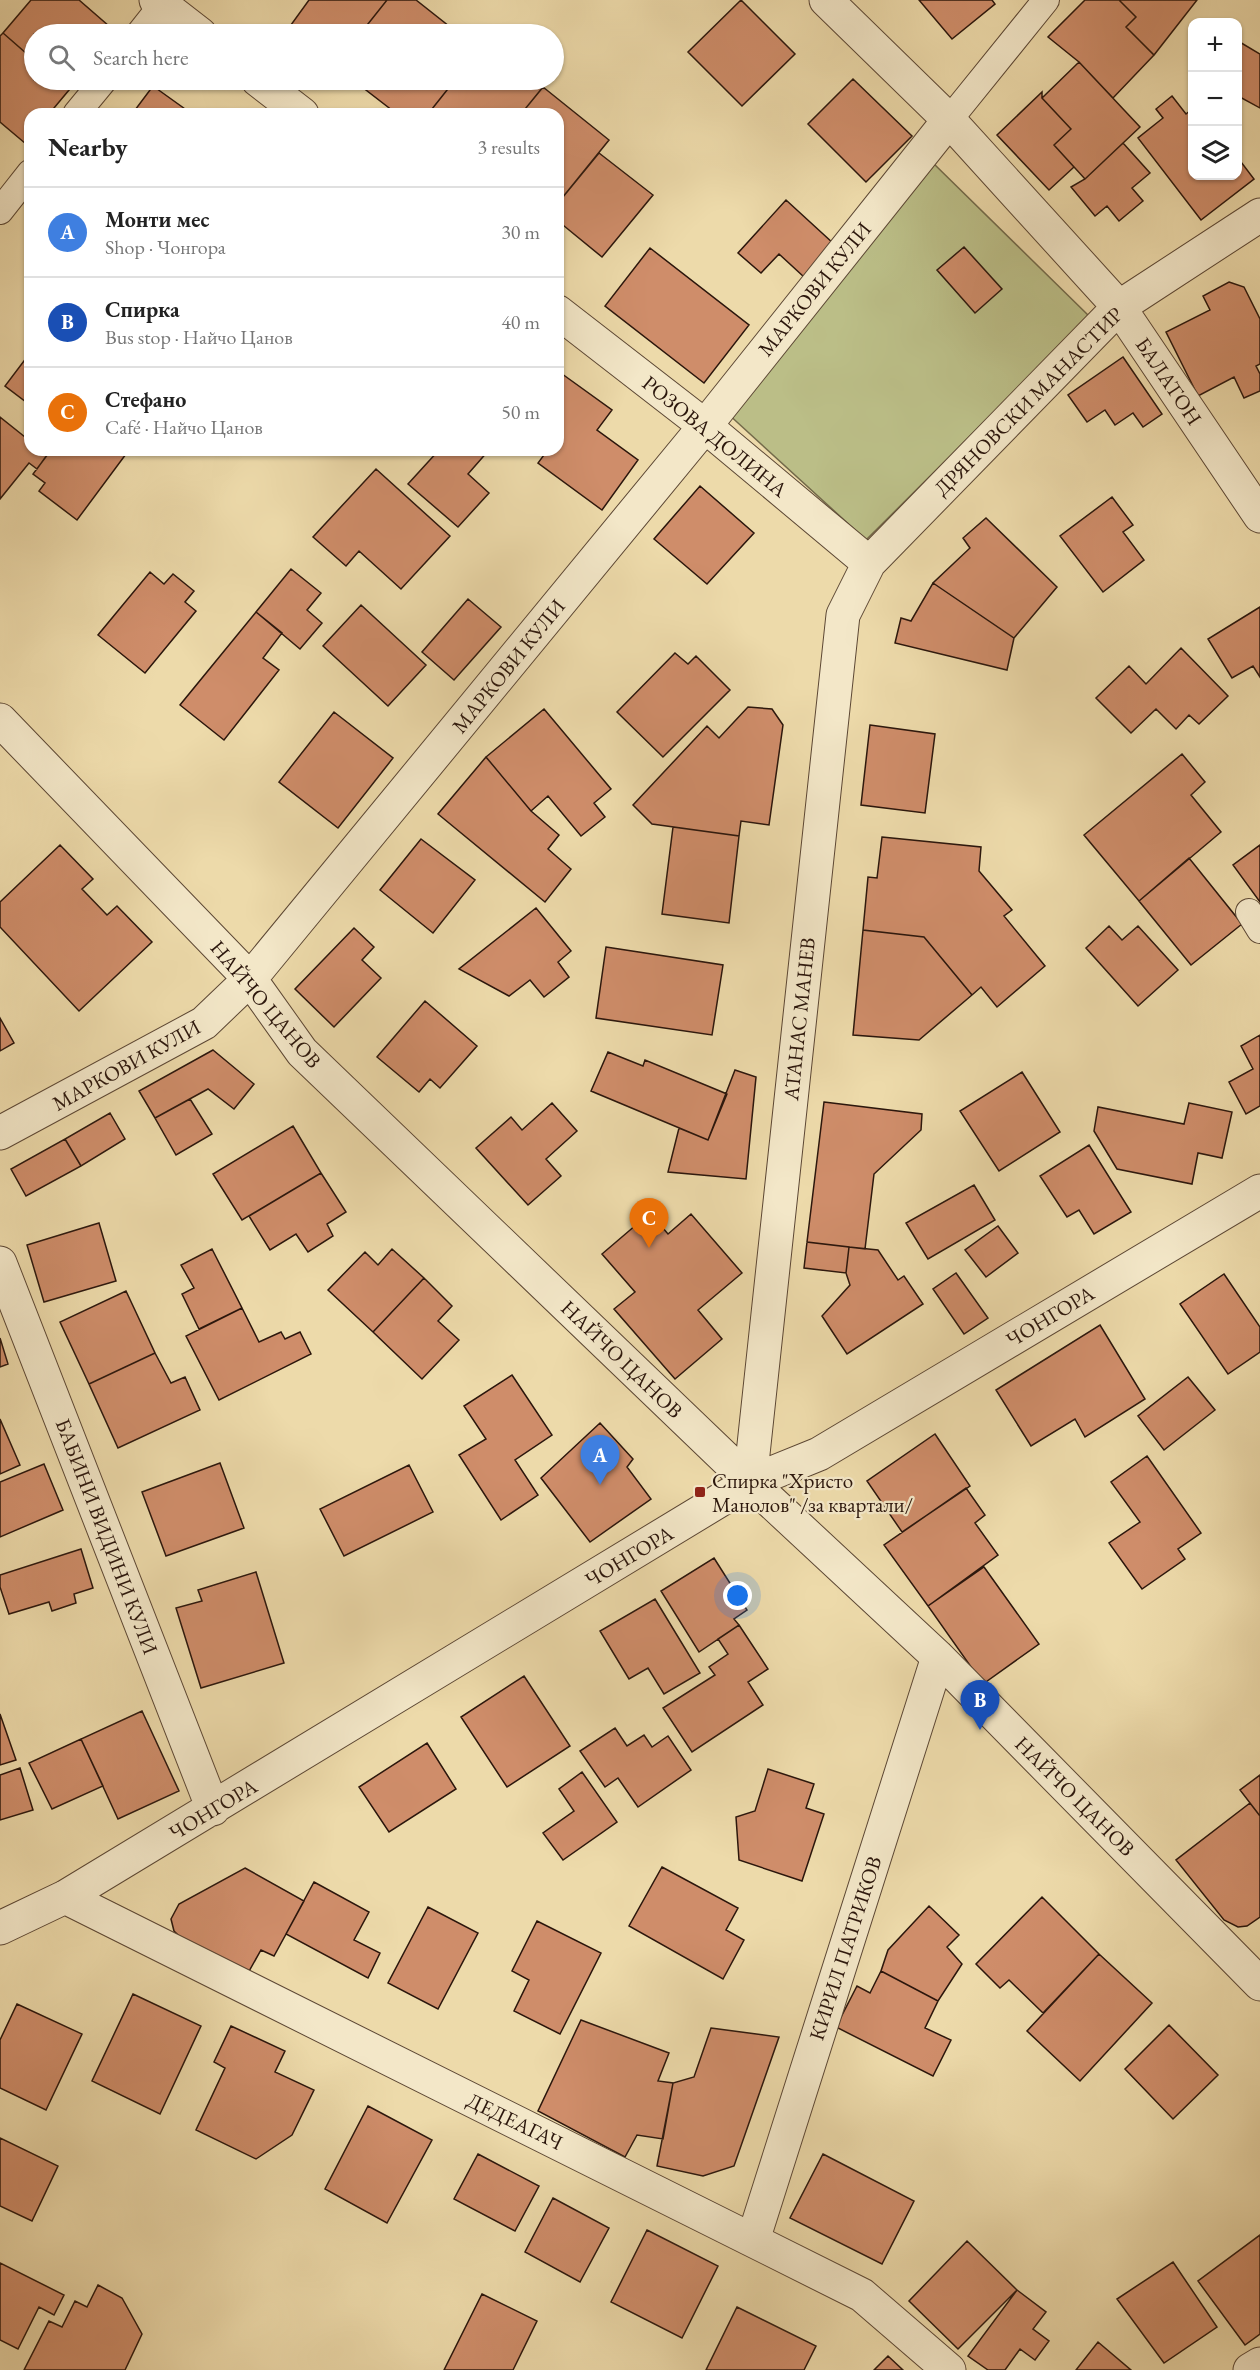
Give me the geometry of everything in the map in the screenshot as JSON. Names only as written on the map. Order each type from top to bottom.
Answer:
[{"type":"street","name":"БАЛАТОН","points":[[826,0],[949,120],[1119,306],[1260,516]]},
{"type":"street","points":[[159,3],[187,24]]},
{"type":"street","points":[[271,90],[295,108]]},
{"type":"street","name":"МАРКОВИ КУЛИ","points":[[0,1134],[204,1023],[250,978],[705,426],[949,120]]},
{"type":"street","name":"ДРЯНОВСКИ МАНАСТИР","points":[[869,563],[1119,306],[1260,215]]},
{"type":"street","name":"РОЗОВА ДОЛИНА","points":[[564,317],[705,426],[869,563]]},
{"type":"street","name":"АТАНАС МАНЕВ","points":[[750,1482],[843,615],[869,563]]},
{"type":"street","name":"НАЙЧО ЦАНОВ","points":[[0,720],[250,978],[302,1052],[750,1482],[938,1657],[1254,1966]]},
{"type":"street","name":"ЧОНГОРА","points":[[0,1928],[65,1897],[213,1809],[750,1482],[819,1454],[1260,1191]]},
{"type":"street","name":"БАБИНИ ВИДИНИ КУЛИ","points":[[0,1263],[213,1809]]},
{"type":"street","name":"КИРИЛ ПАТРИКОВ","points":[[753,2240],[938,1657]]},
{"type":"street","name":"ДЕДЕАГАЧ","points":[[65,1897],[862,2295],[949,2370]]},
{"type":"street","points":[[1250,2370],[1260,2364]]},
{"type":"lane","points":[[949,120],[1046,0]]},
{"type":"lane","points":[[145,24],[159,3]]},
{"type":"lane","points":[[81,108],[96,90]]},
{"type":"lane","points":[[0,211],[24,181]]},
{"type":"green space","points":[[932,162],[1090,317],[866,540],[726,412]]},
{"type":"building","points":[[31,0],[79,0],[107,24],[24,24],[24,51],[3,33]]},
{"type":"building","points":[[309,0],[387,0],[368,24],[292,24]]},
{"type":"building","points":[[387,0],[416,0],[446,24],[368,24]]},
{"type":"building","points":[[741,0],[795,54],[742,106],[688,52]]},
{"type":"building","points":[[919,0],[992,0],[995,4],[952,39]]},
{"type":"building","points":[[1085,0],[1119,0],[1136,17],[1126,27],[1154,55],[1113,98],[1079,62],[1048,37]]},
{"type":"building","points":[[1119,0],[1197,0],[1154,55],[1126,27],[1136,17]]},
{"type":"building","points":[[3,33],[24,51],[24,90],[69,90],[54,108],[24,108],[24,142],[0,122],[0,36]]},
{"type":"building","points":[[1242,43],[1260,54],[1260,108],[1242,98]]},
{"type":"building","points":[[1079,62],[1140,127],[1085,179],[1054,145],[1071,129],[1042,98]]},
{"type":"building","points":[[853,79],[912,136],[866,182],[808,124]]},
{"type":"building","points":[[150,90],[159,90],[184,108],[136,108]]},
{"type":"building","points":[[366,90],[447,90],[433,108],[389,108]]},
{"type":"building","points":[[447,90],[541,90],[526,108],[433,108]]},
{"type":"building","points":[[541,90],[547,90],[609,140],[564,196],[564,108],[526,108]]},
{"type":"building","points":[[1042,92],[1042,98],[1071,129],[1054,145],[1074,167],[1049,190],[997,135]]},
{"type":"building","points":[[1172,96],[1186,114],[1188,112],[1188,180],[1242,180],[1242,163],[1254,179],[1201,220],[1138,138],[1163,118],[1156,109]]},
{"type":"building","points":[[1123,143],[1150,173],[1132,188],[1143,201],[1119,221],[1107,206],[1095,216],[1071,187],[1085,179]]},
{"type":"building","points":[[599,153],[653,195],[602,257],[564,226],[564,196]]},
{"type":"building","points":[[786,200],[834,244],[804,277],[779,254],[761,273],[738,253]]},
{"type":"building","points":[[964,247],[1002,289],[975,313],[937,270]]},
{"type":"building","points":[[650,248],[749,325],[704,383],[605,306]]},
{"type":"building","points":[[1229,282],[1244,287],[1260,319],[1260,364],[1256,366],[1260,374],[1260,391],[1244,398],[1234,377],[1198,396],[1166,332],[1210,310],[1203,296]]},
{"type":"building","points":[[1123,357],[1162,414],[1143,427],[1133,413],[1115,425],[1105,410],[1087,422],[1068,395]]},
{"type":"building","points":[[24,361],[24,400],[5,386]]},
{"type":"building","points":[[564,375],[612,410],[597,430],[638,460],[602,510],[538,463],[543,456],[564,456]]},
{"type":"building","points":[[0,417],[24,436],[24,456],[46,456],[37,469],[29,463],[0,499]]},
{"type":"building","points":[[46,456],[125,456],[77,520],[39,491],[45,483],[33,474]]},
{"type":"building","points":[[434,456],[484,456],[468,474],[489,493],[458,527],[408,484]]},
{"type":"building","points":[[376,469],[450,536],[401,589],[359,551],[346,566],[313,537]]},
{"type":"building","points":[[700,486],[754,533],[707,584],[654,539]]},
{"type":"building","points":[[1112,497],[1133,525],[1123,532],[1144,560],[1103,592],[1060,536]]},
{"type":"building","points":[[986,518],[1057,587],[1014,638],[933,583],[970,548],[963,538]]},
{"type":"building","points":[[291,569],[321,593],[307,610],[322,623],[300,649],[256,612]]},
{"type":"building","points":[[150,572],[164,584],[173,574],[194,591],[185,602],[196,611],[145,673],[98,635]]},
{"type":"building","points":[[933,583],[1014,638],[1007,670],[895,643],[901,618],[911,621]]},
{"type":"building","points":[[468,599],[501,627],[454,680],[422,652]]},
{"type":"building","points":[[361,605],[426,665],[388,706],[323,646]]},
{"type":"building","points":[[1260,607],[1260,677],[1253,666],[1232,678],[1208,639]]},
{"type":"building","points":[[256,612],[282,633],[263,658],[279,670],[224,740],[180,705]]},
{"type":"building","points":[[1181,648],[1228,696],[1199,724],[1189,715],[1176,729],[1156,709],[1131,733],[1096,698],[1129,666],[1146,684]]},
{"type":"building","points":[[675,653],[688,664],[696,656],[730,690],[663,757],[617,712]]},
{"type":"building","points":[[748,707],[772,709],[783,725],[769,825],[741,821],[739,836],[652,824],[633,805],[707,726],[719,738]]},
{"type":"building","points":[[544,709],[611,789],[594,803],[605,817],[581,836],[548,796],[531,811],[486,757]]},
{"type":"building","points":[[334,712],[393,758],[338,828],[279,782]]},
{"type":"building","points":[[870,725],[935,734],[925,813],[861,805]]},
{"type":"building","points":[[1182,754],[1205,782],[1191,795],[1221,832],[1139,901],[1084,835]]},
{"type":"building","points":[[486,757],[531,811],[559,835],[548,849],[571,869],[545,902],[438,814]]},
{"type":"building","points":[[673,827],[739,836],[729,923],[662,914]]},
{"type":"building","points":[[882,837],[981,847],[979,871],[1012,910],[1004,916],[1045,966],[997,1007],[981,987],[972,995],[924,937],[863,930],[868,877],[877,878]]},
{"type":"building","points":[[421,839],[475,880],[433,933],[380,890]]},
{"type":"building","points":[[60,845],[93,879],[82,889],[107,915],[117,906],[152,942],[79,1011],[0,927],[0,902]]},
{"type":"building","points":[[1260,845],[1260,902],[1233,865]]},
{"type":"building","points":[[1189,858],[1242,924],[1191,965],[1139,901]]},
{"type":"building","points":[[536,908],[571,951],[558,962],[569,977],[544,997],[530,980],[509,996],[459,969]]},
{"type":"building","points":[[1109,926],[1122,940],[1138,926],[1178,970],[1138,1006],[1086,948]]},
{"type":"building","points":[[354,928],[374,947],[362,960],[381,978],[334,1027],[295,989]]},
{"type":"building","points":[[863,930],[924,937],[972,995],[919,1040],[853,1035]]},
{"type":"building","points":[[606,947],[723,965],[712,1035],[596,1018]]},
{"type":"building","points":[[425,1001],[477,1046],[440,1088],[430,1079],[419,1092],[377,1057]]},
{"type":"building","points":[[0,1018],[14,1043],[0,1051]]},
{"type":"building","points":[[1260,1035],[1260,1106],[1246,1114],[1229,1082],[1253,1069],[1241,1046]]},
{"type":"building","points":[[213,1050],[254,1084],[234,1109],[208,1089],[155,1118],[139,1091]]},
{"type":"building","points":[[608,1052],[643,1066],[645,1060],[727,1094],[708,1140],[591,1091]]},
{"type":"building","points":[[735,1070],[756,1077],[746,1179],[668,1172],[679,1128],[708,1140]]},
{"type":"building","points":[[1022,1072],[1060,1132],[999,1171],[960,1111]]},
{"type":"building","points":[[190,1099],[212,1134],[176,1155],[155,1118]]},
{"type":"building","points":[[824,1102],[922,1114],[921,1130],[874,1174],[865,1249],[807,1242]]},
{"type":"building","points":[[552,1103],[577,1131],[546,1159],[561,1176],[528,1205],[476,1148],[511,1117],[522,1130]]},
{"type":"building","points":[[1189,1103],[1232,1112],[1222,1158],[1198,1153],[1192,1184],[1117,1169],[1094,1131],[1098,1107],[1184,1124]]},
{"type":"building","points":[[110,1113],[125,1139],[81,1166],[65,1139]]},
{"type":"building","points":[[293,1126],[321,1173],[242,1220],[213,1174]]},
{"type":"building","points":[[65,1139],[81,1166],[26,1196],[11,1169]]},
{"type":"building","points":[[1089,1145],[1131,1212],[1094,1234],[1079,1210],[1067,1217],[1040,1176]]},
{"type":"building","points":[[321,1173],[346,1212],[327,1224],[333,1236],[308,1252],[296,1234],[270,1250],[249,1216]]},
{"type":"building","points":[[974,1185],[995,1220],[928,1259],[906,1223]]},
{"type":"building","points":[[650,1213],[668,1234],[691,1214],[742,1273],[698,1310],[722,1339],[675,1379],[614,1309],[635,1292],[602,1254]]},
{"type":"building","points":[[99,1223],[116,1281],[44,1302],[27,1245]]},
{"type":"building","points":[[998,1226],[1018,1253],[986,1277],[965,1250]]},
{"type":"building","points":[[807,1242],[849,1247],[846,1273],[804,1268]]},
{"type":"building","points":[[849,1247],[878,1250],[898,1280],[904,1276],[923,1304],[847,1354],[822,1316],[850,1285],[846,1273]]},
{"type":"building","points":[[212,1249],[242,1308],[199,1329],[182,1294],[194,1288],[181,1265]]},
{"type":"building","points":[[392,1249],[424,1278],[373,1332],[328,1290],[365,1252],[378,1265]]},
{"type":"building","points":[[956,1273],[988,1318],[964,1334],[933,1289]]},
{"type":"building","points":[[1224,1274],[1260,1327],[1260,1352],[1228,1374],[1180,1304]]},
{"type":"building","points":[[424,1278],[452,1306],[438,1321],[459,1340],[422,1379],[373,1332]]},
{"type":"building","points":[[126,1291],[155,1353],[89,1384],[60,1322]]},
{"type":"building","points":[[242,1308],[259,1342],[281,1332],[285,1339],[300,1332],[311,1354],[219,1400],[186,1336]]},
{"type":"building","points":[[1100,1325],[1145,1399],[1085,1437],[1075,1419],[1031,1446],[996,1390]]},
{"type":"building","points":[[0,1338],[8,1364],[0,1367]]},
{"type":"building","points":[[155,1353],[171,1383],[185,1377],[200,1410],[118,1448],[89,1384]]},
{"type":"building","points":[[512,1375],[552,1435],[515,1460],[538,1495],[501,1520],[459,1455],[486,1439],[464,1406]]},
{"type":"building","points":[[1188,1377],[1215,1410],[1164,1450],[1138,1416]]},
{"type":"building","points":[[0,1419],[20,1465],[0,1474]]},
{"type":"building","points":[[600,1423],[633,1459],[627,1467],[651,1499],[590,1542],[541,1478]]},
{"type":"building","points":[[935,1434],[970,1486],[902,1532],[867,1481]]},
{"type":"building","points":[[1147,1456],[1201,1533],[1178,1549],[1185,1559],[1142,1589],[1109,1543],[1140,1522],[1111,1482]]},
{"type":"building","points":[[220,1463],[244,1528],[166,1556],[142,1492]]},
{"type":"building","points":[[44,1464],[63,1510],[0,1537],[0,1482]]},
{"type":"building","points":[[409,1465],[433,1512],[344,1556],[320,1509]]},
{"type":"building","points":[[966,1488],[985,1515],[975,1523],[998,1555],[928,1606],[884,1545]]},
{"type":"building","points":[[81,1549],[93,1588],[74,1594],[76,1603],[52,1611],[49,1602],[9,1614],[0,1587],[0,1575]]},
{"type":"building","points":[[714,1558],[747,1610],[734,1619],[739,1625],[699,1652],[661,1591]]},
{"type":"building","points":[[984,1567],[1039,1644],[983,1684],[928,1606]]},
{"type":"building","points":[[256,1572],[284,1663],[201,1688],[176,1608],[202,1601],[198,1590]]},
{"type":"building","points":[[655,1599],[700,1673],[664,1694],[648,1668],[629,1679],[600,1631]]},
{"type":"building","points":[[739,1625],[768,1669],[748,1682],[763,1705],[692,1752],[663,1708],[715,1675],[709,1667],[728,1654],[718,1639]]},
{"type":"building","points":[[524,1676],[570,1746],[507,1787],[461,1717]]},
{"type":"building","points":[[142,1711],[179,1791],[118,1819],[81,1739]]},
{"type":"building","points":[[0,1714],[16,1760],[0,1765]]},
{"type":"building","points":[[615,1728],[627,1746],[644,1735],[652,1747],[668,1736],[691,1770],[638,1807],[618,1778],[605,1787],[580,1751]]},
{"type":"building","points":[[81,1739],[103,1786],[52,1809],[29,1763]]},
{"type":"building","points":[[427,1743],[456,1789],[389,1832],[359,1787]]},
{"type":"building","points":[[20,1768],[33,1810],[0,1820],[0,1775]]},
{"type":"building","points":[[768,1769],[814,1784],[806,1808],[824,1814],[802,1881],[739,1860],[736,1817],[755,1811]]},
{"type":"building","points":[[582,1772],[617,1822],[563,1860],[543,1833],[574,1811],[559,1789]]},
{"type":"building","points":[[1260,1775],[1260,1816],[1240,1790]]},
{"type":"building","points":[[1250,1803],[1260,1816],[1260,1917],[1247,1926],[1238,1927],[1224,1920],[1176,1860]]},
{"type":"building","points":[[662,1867],[738,1908],[726,1930],[744,1940],[723,1979],[629,1926]]},
{"type":"building","points":[[245,1868],[304,1901],[274,1956],[261,1950],[248,1973],[179,1936],[174,1931],[171,1919],[179,1904]]},
{"type":"building","points":[[314,1882],[369,1912],[354,1940],[380,1953],[368,1978],[286,1934]]},
{"type":"building","points":[[1042,1897],[1099,1954],[1043,2013],[1009,1980],[1000,1988],[976,1964]]},
{"type":"building","points":[[929,1906],[959,1935],[947,1947],[962,1964],[938,2001],[881,1971],[888,1950]]},
{"type":"building","points":[[428,1907],[478,1933],[438,2009],[388,1983]]},
{"type":"building","points":[[537,1921],[601,1953],[560,2034],[514,2011],[529,1980],[512,1971]]},
{"type":"building","points":[[1099,1954],[1152,2003],[1080,2081],[1027,2031]]},
{"type":"building","points":[[881,1971],[938,2001],[925,2028],[951,2040],[933,2076],[836,2027],[857,1986],[870,1993]]},
{"type":"building","points":[[133,1994],[201,2026],[160,2114],[92,2081]]},
{"type":"building","points":[[17,2004],[82,2034],[46,2110],[0,2088],[0,2040]]},
{"type":"building","points":[[581,2020],[669,2053],[658,2081],[673,2083],[663,2139],[637,2135],[625,2157],[538,2111]]},
{"type":"building","points":[[1169,2025],[1218,2075],[1173,2119],[1125,2069]]},
{"type":"building","points":[[231,2026],[285,2051],[275,2072],[314,2090],[292,2135],[256,2159],[196,2130],[225,2068],[214,2062]]},
{"type":"building","points":[[711,2028],[779,2037],[734,2166],[703,2176],[657,2166],[673,2083],[694,2077]]},
{"type":"building","points":[[368,2106],[432,2140],[387,2223],[325,2189]]},
{"type":"building","points":[[0,2138],[58,2166],[32,2221],[0,2206]]},
{"type":"building","points":[[478,2154],[539,2186],[515,2231],[454,2199]]},
{"type":"building","points":[[823,2154],[914,2201],[882,2264],[790,2218]]},
{"type":"building","points":[[553,2198],[609,2228],[580,2282],[525,2252]]},
{"type":"building","points":[[647,2230],[718,2266],[682,2338],[611,2302]]},
{"type":"building","points":[[1260,2235],[1260,2334],[1245,2345],[1198,2281]]},
{"type":"building","points":[[967,2241],[1017,2290],[958,2349],[909,2301]]},
{"type":"building","points":[[1173,2262],[1217,2327],[1164,2363],[1117,2299]]},
{"type":"building","points":[[0,2263],[64,2295],[54,2315],[39,2307],[18,2349],[0,2340]]},
{"type":"building","points":[[98,2285],[122,2298],[142,2334],[125,2370],[24,2370],[49,2321],[62,2327],[75,2301],[87,2307]]},
{"type":"building","points":[[1017,2290],[1046,2312],[1033,2329],[1049,2341],[1035,2360],[1020,2349],[1005,2370],[988,2370],[968,2356]]},
{"type":"building","points":[[482,2294],[537,2321],[513,2370],[444,2370]]},
{"type":"building","points":[[737,2307],[816,2346],[804,2370],[706,2370]]},
{"type":"building","points":[[1098,2342],[1131,2370],[1076,2370]]},
{"type":"building","points":[[888,2356],[903,2370],[874,2370]]},
{"type":"place","name":"Стефано","points":[[649,1248]]},
{"type":"place","name":"Монти мес","points":[[600,1485]]},
{"type":"place","name":"Спирка \"Христо Манолов\" /за квартали/","points":[[700,1492]]},
{"type":"place","name":"Спирка","points":[[980,1730]]}]
